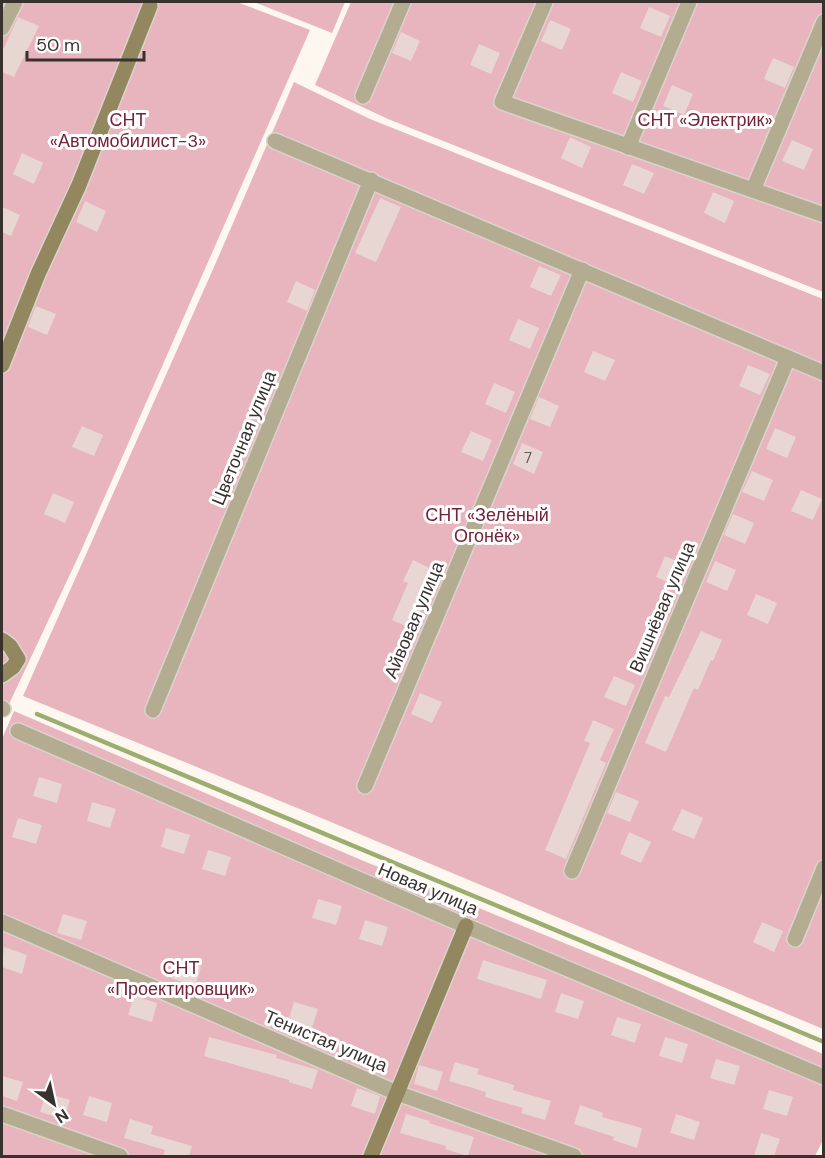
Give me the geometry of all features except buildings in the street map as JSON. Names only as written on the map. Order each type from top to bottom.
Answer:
[{"type":"street","points":[[2,28],[15,2]]},
{"type":"street","points":[[363,96],[403,2]]},
{"type":"street","points":[[545,2],[502,102],[824,215]]},
{"type":"street","points":[[628,147],[689,2]]},
{"type":"street","points":[[3,358],[79,185],[150,6]]},
{"type":"street","points":[[753,190],[824,22]]},
{"type":"street","points":[[275,141],[824,372]]},
{"type":"street","name":"Цветочная улица","points":[[153,710],[371,180]]},
{"type":"street","name":"Айвовая улица","points":[[365,786],[582,270]]},
{"type":"street","name":"Вишнёвая улица","points":[[572,871],[788,358]]},
{"type":"street","points":[[2,640],[10,646],[18,659],[13,667],[2,675]]},
{"type":"street","name":"Новая улица","points":[[18,731],[466,927],[824,1077]]},
{"type":"street","points":[[795,939],[824,868]]},
{"type":"street","name":"Тенистая улица","points":[[2,922],[397,1093],[574,1156]]},
{"type":"street","points":[[371,1156],[466,927]]},
{"type":"street","points":[[2,1114],[120,1156]]},
{"type":"green space","name":"СНТ «Автомобилист-3»","points":[[2,2],[237,2],[310,30],[80,553],[2,719]]},
{"type":"green space","points":[[254,2],[345,2],[332,33]]},
{"type":"green space","name":"СНТ «Электрик»","points":[[351,2],[823,2],[823,292],[388,119],[315,85]]},
{"type":"green space","name":"СНТ «Зелёный Огонёк»","points":[[294,82],[370,119],[823,299],[823,1029],[307,812],[23,696]]},
{"type":"green space","name":"СНТ «Проектировщик»","points":[[14,711],[366,862],[640,974],[823,1054],[823,1140],[815,1156],[2,1156],[2,739]]},
{"type":"waterway","points":[[37,714],[824,1042]]}]
